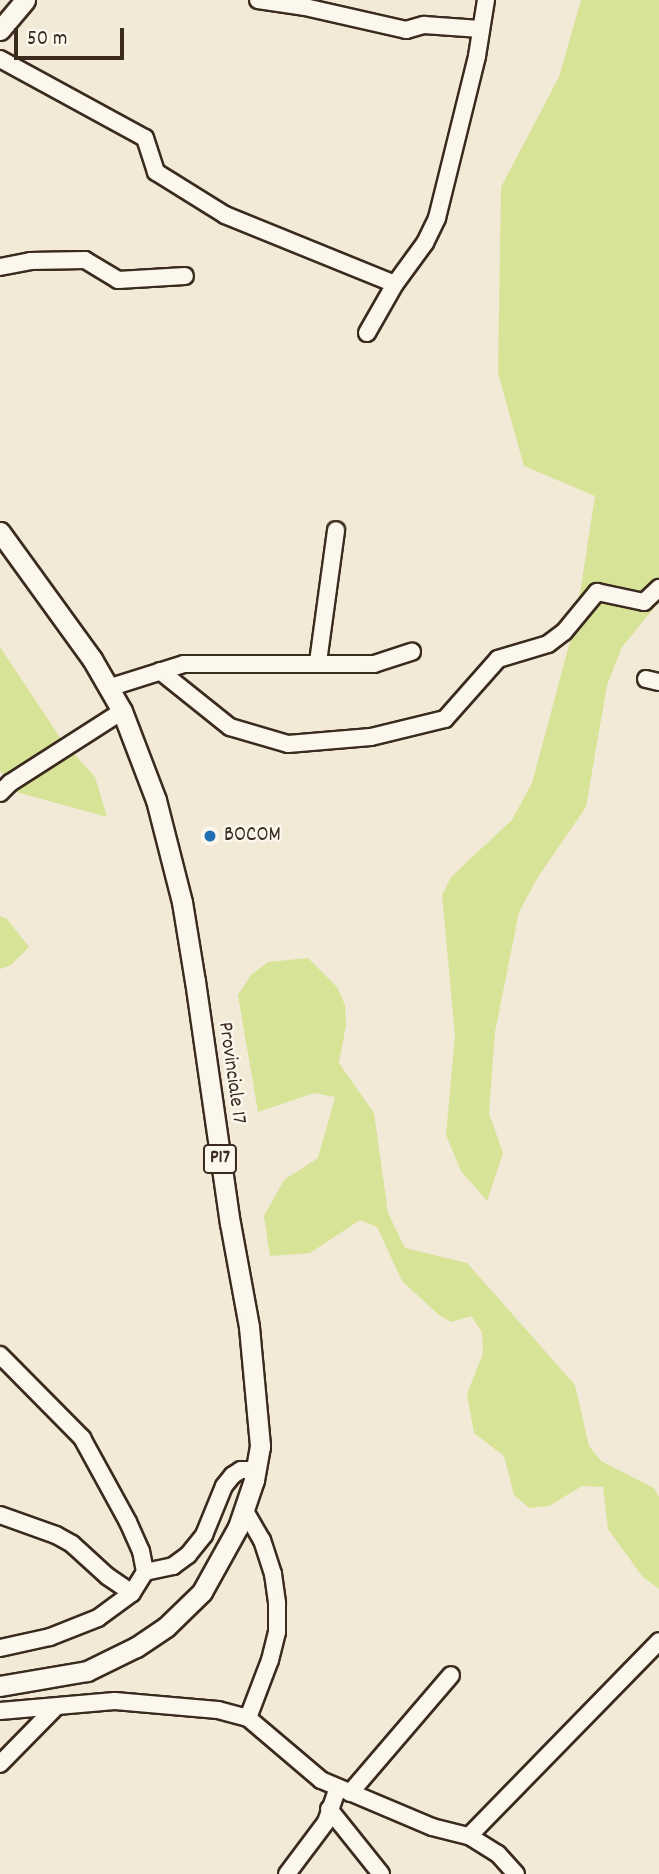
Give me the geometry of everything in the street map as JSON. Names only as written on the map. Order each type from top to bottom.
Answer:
[{"type":"main road","points":[[0,30],[25,0]]},
{"type":"main road","name":"Provinciale 17","points":[[0,532],[54,604],[122,711],[156,800],[182,902],[257,1384],[260,1446],[245,1511],[202,1592],[166,1627],[136,1647],[87,1671],[0,1686]]},
{"type":"street","points":[[258,0],[305,7],[405,30],[424,24],[480,29]]},
{"type":"street","points":[[367,333],[396,284],[425,243],[437,218],[477,55],[486,0]]},
{"type":"street","points":[[0,59],[51,84],[145,138],[156,172],[225,215],[396,284]]},
{"type":"street","points":[[0,267],[30,261],[85,260],[118,280],[185,276]]},
{"type":"street","points":[[318,662],[336,530]]},
{"type":"street","points":[[160,671],[230,727],[288,744],[371,737],[445,719],[498,659],[548,644],[564,632],[597,592],[644,602],[659,588]]},
{"type":"street","points":[[108,688],[184,664],[374,664],[412,652]]},
{"type":"street","points":[[3,784],[122,711]]},
{"type":"street","points":[[0,1355],[82,1438],[128,1522],[141,1551],[145,1573]]},
{"type":"street","points":[[0,1648],[50,1637],[86,1623],[117,1606],[132,1593],[145,1573],[173,1566],[188,1555],[204,1535],[224,1486],[241,1470],[255,1470]]},
{"type":"street","points":[[245,1511],[262,1540],[277,1604],[277,1632],[248,1718]]},
{"type":"street","points":[[0,1514],[56,1535],[72,1544],[107,1576],[132,1593]]},
{"type":"street","points":[[469,1836],[659,1640]]},
{"type":"street","points":[[287,1874],[326,1822],[330,1809],[344,1791],[450,1675]]},
{"type":"street","points":[[0,1711],[115,1701],[218,1710],[248,1718],[261,1726],[312,1774],[344,1791],[432,1827],[469,1836],[498,1854],[516,1874]]},
{"type":"street","points":[[0,1765],[56,1707]]},
{"type":"street","points":[[330,1809],[381,1874]]},
{"type":"green space","points":[[581,0],[659,0],[659,602],[622,647],[607,685],[586,807],[538,877],[519,912],[495,1032],[489,1113],[503,1153],[487,1201],[461,1171],[446,1135],[455,1035],[442,895],[451,877],[512,820],[532,783],[576,619],[595,496],[524,466],[498,373],[501,187],[559,77]]},
{"type":"green space","points":[[0,647],[61,739],[95,777],[107,817],[16,792],[0,771]]},
{"type":"green space","points":[[0,916],[7,919],[29,947],[11,965],[0,969]]},
{"type":"green space","points":[[308,958],[337,987],[345,1005],[346,1025],[339,1063],[374,1113],[388,1213],[405,1248],[467,1263],[575,1385],[589,1446],[601,1461],[654,1488],[659,1497],[659,1589],[642,1576],[608,1529],[603,1487],[582,1486],[549,1506],[529,1508],[514,1495],[504,1456],[474,1433],[467,1394],[483,1353],[482,1332],[471,1316],[451,1322],[439,1315],[402,1281],[377,1227],[360,1220],[310,1253],[270,1256],[264,1216],[284,1180],[318,1158],[335,1097],[314,1093],[258,1112],[238,995],[251,975],[268,962]]},
{"type":"place","name":"BOCOM","points":[[210,836]]}]
